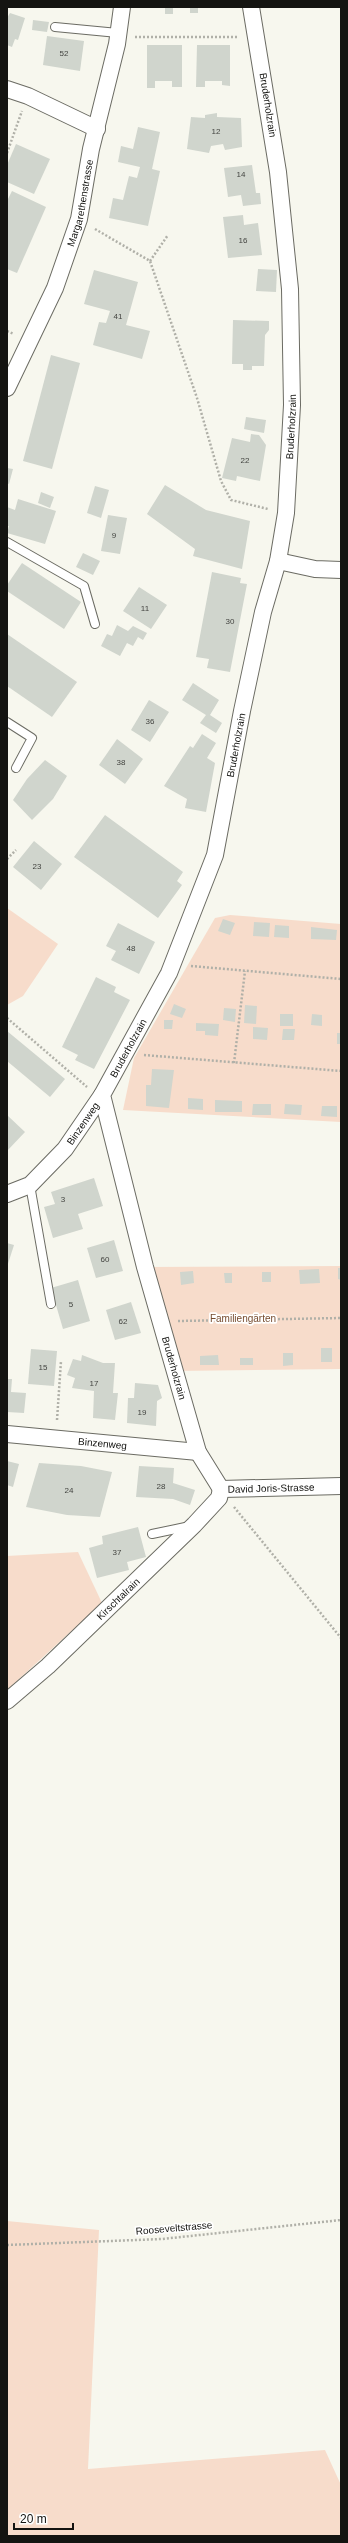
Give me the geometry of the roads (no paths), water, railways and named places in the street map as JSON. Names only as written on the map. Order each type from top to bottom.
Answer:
[{"type":"street","name":"Margarethenstrasse","points":[[7,388],[55,288],[79,219],[118,35],[122,7]]},
{"type":"street","name":"Bruderholzrain","points":[[198,1452],[162,1325],[101,1097],[172,964],[215,855],[243,704],[263,612],[278,561],[286,513],[292,405],[290,289],[278,172],[251,7]]},
{"type":"street","points":[[7,89],[28,96],[97,129]]},
{"type":"street","points":[[278,561],[315,569],[341,570]]},
{"type":"street","name":"Binzenweg","points":[[7,1194],[30,1185],[65,1149],[101,1097]]},
{"type":"street","name":"Binzenweg","points":[[7,1434],[198,1452]]},
{"type":"street","name":"David Joris-Strasse","points":[[198,1452],[221,1489],[341,1486]]},
{"type":"street","name":"Kirschtalrain","points":[[7,1701],[48,1666],[194,1526],[219,1498],[221,1489]]},
{"type":"lane","points":[[55,27],[118,35]]},
{"type":"lane","points":[[7,542],[84,586],[95,624]]},
{"type":"lane","points":[[7,722],[32,738],[16,768]]},
{"type":"lane","points":[[30,1185],[51,1304]]},
{"type":"lane","points":[[152,1534],[194,1526]]},
{"type":"park label","name":"Familiengärten","points":[[243,1318]]}]
